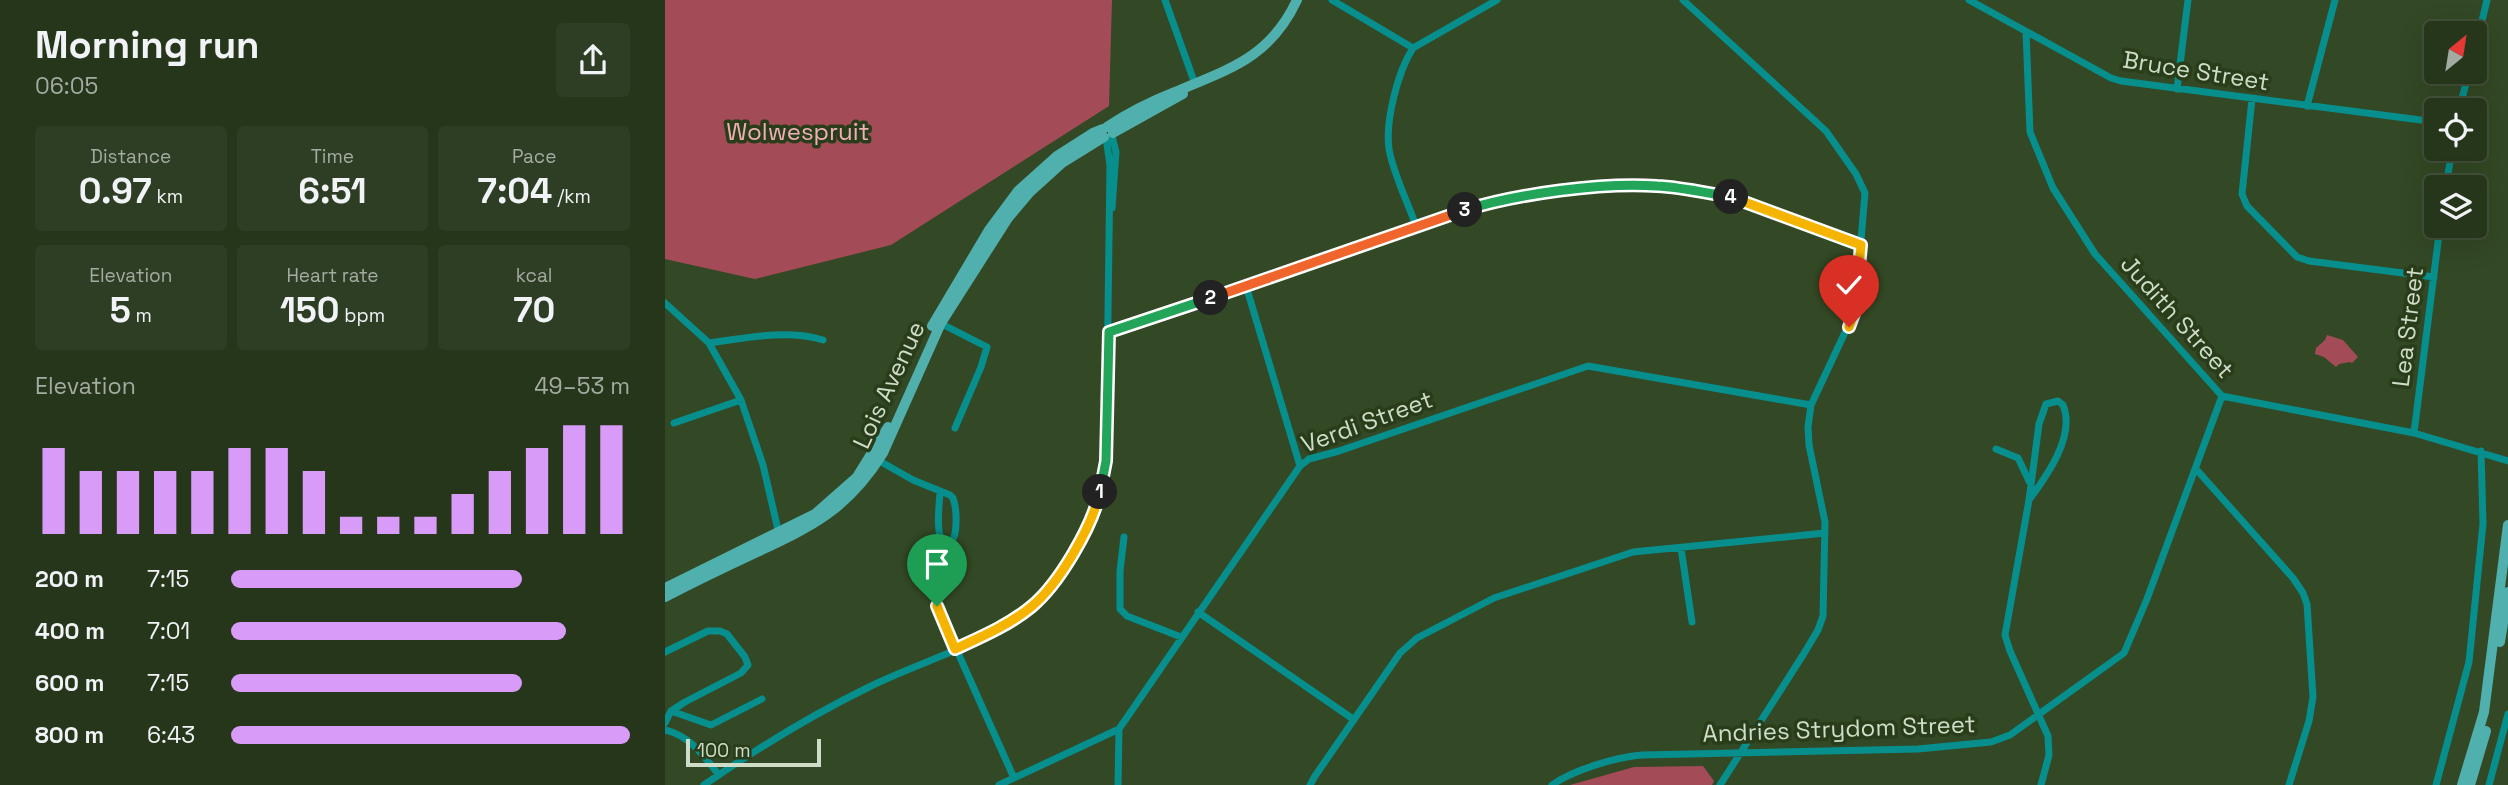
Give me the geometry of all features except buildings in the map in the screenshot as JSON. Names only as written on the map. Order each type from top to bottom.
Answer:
[{"type":"street","points":[[1165,0],[1192,86]]},
{"type":"street","name":"Lois Avenue","points":[[665,588],[779,538],[801,532],[827,516],[861,485],[897,425],[938,322],[1017,206],[1062,163],[1108,133],[1170,102],[1192,86],[1242,64],[1260,51],[1283,25],[1297,0]]},
{"type":"street","points":[[1332,0],[1413,48]]},
{"type":"street","points":[[1416,226],[1389,152],[1388,137],[1407,58],[1413,48],[1497,0]]},
{"type":"street","points":[[1683,0],[1822,127],[1842,151],[1865,194],[1853,317],[1811,405],[1808,436],[1824,514],[1825,534],[1825,590],[1821,622],[1720,785]]},
{"type":"street","name":"Bruce Street","points":[[1969,0],[2111,78],[2131,84],[2424,121]]},
{"type":"street","points":[[2177,89],[2188,0]]},
{"type":"street","points":[[2307,106],[2335,0]]},
{"type":"street","points":[[2482,21],[2487,0]]},
{"type":"street","name":"Judith Street","points":[[2026,32],[2031,132],[2053,188],[2095,254],[2222,396],[2414,433],[2508,461]]},
{"type":"street","points":[[2252,99],[2242,194],[2247,206],[2290,252],[2309,261],[2434,277]]},
{"type":"street","points":[[704,785],[828,707],[996,629],[1032,606],[1058,575],[1089,525],[1097,507],[1106,461],[1110,215],[1117,152],[1108,133]]},
{"type":"street","points":[[1109,332],[1483,205],[1512,198],[1569,191],[1644,185],[1731,197],[1861,245]]},
{"type":"street","name":"Lea Street","points":[[2414,433],[2439,238]]},
{"type":"street","points":[[1246,286],[1300,466]]},
{"type":"street","points":[[665,303],[709,342],[741,400],[764,465],[779,538]]},
{"type":"street","points":[[938,322],[984,345],[986,350],[955,428]]},
{"type":"street","points":[[709,342],[772,335],[805,336],[823,340]]},
{"type":"street","name":"Verdi Street","points":[[1119,729],[1300,466],[1309,460],[1588,366],[1811,405]]},
{"type":"street","name":"Andries Strydom Street","points":[[1552,785],[1564,777],[1633,755],[1897,750],[1991,742],[2010,735],[2124,653],[2147,599],[2222,396]]},
{"type":"street","points":[[674,423],[741,400]]},
{"type":"street","points":[[2029,500],[2059,454],[2066,415],[2063,405],[2058,401],[2049,402],[2042,412],[2005,635],[2048,736],[2048,760],[2041,785]]},
{"type":"street","points":[[1996,449],[2018,458],[2031,484]]},
{"type":"street","points":[[2436,785],[2469,662],[2483,524],[2481,452]]},
{"type":"street","points":[[875,458],[950,495],[954,500],[955,532],[951,543],[942,543],[940,537],[940,492]]},
{"type":"street","points":[[2196,469],[2293,578],[2307,604],[2312,705],[2288,785]]},
{"type":"street","points":[[2462,785],[2484,712],[2508,525]]},
{"type":"street","points":[[1310,785],[1400,653],[1417,638],[1494,598],[1633,552],[1825,534]]},
{"type":"street","points":[[1124,537],[1119,572],[1120,609],[1127,616],[1181,637]]},
{"type":"street","name":"Lois Avenue","points":[[665,597],[779,538]]},
{"type":"street","points":[[1681,548],[1692,622]]},
{"type":"street","points":[[2470,785],[2487,729],[2508,592]]},
{"type":"street","points":[[937,606],[1014,778]]},
{"type":"street","points":[[1198,612],[1353,719]]},
{"type":"street","points":[[665,652],[713,631],[727,634],[748,665],[741,673],[671,711],[665,723]]},
{"type":"street","points":[[671,711],[711,725],[762,699]]},
{"type":"street","points":[[2489,785],[2508,714]]},
{"type":"street","points":[[999,785],[1119,729],[1118,785]]},
{"type":"street","points":[[665,730],[674,732],[693,744],[719,775]]},
{"type":"green space","name":"Wolwespruit","points":[[665,0],[1112,0],[1109,106],[891,245],[755,279],[665,259]]},
{"type":"green space","points":[[2327,335],[2343,340],[2358,357],[2352,363],[2339,364],[2336,367],[2324,357],[2315,354],[2316,348]]},
{"type":"green space","points":[[1703,766],[1714,781],[1712,785],[1570,785],[1634,767]]},
{"type":"route","points":[[937,606],[955,649],[1015,619],[1032,606],[1075,550],[1097,507],[1106,461],[1109,332],[1483,205],[1512,198],[1644,185],[1731,197],[1760,206],[1861,245],[1855,311],[1849,327]]}]
